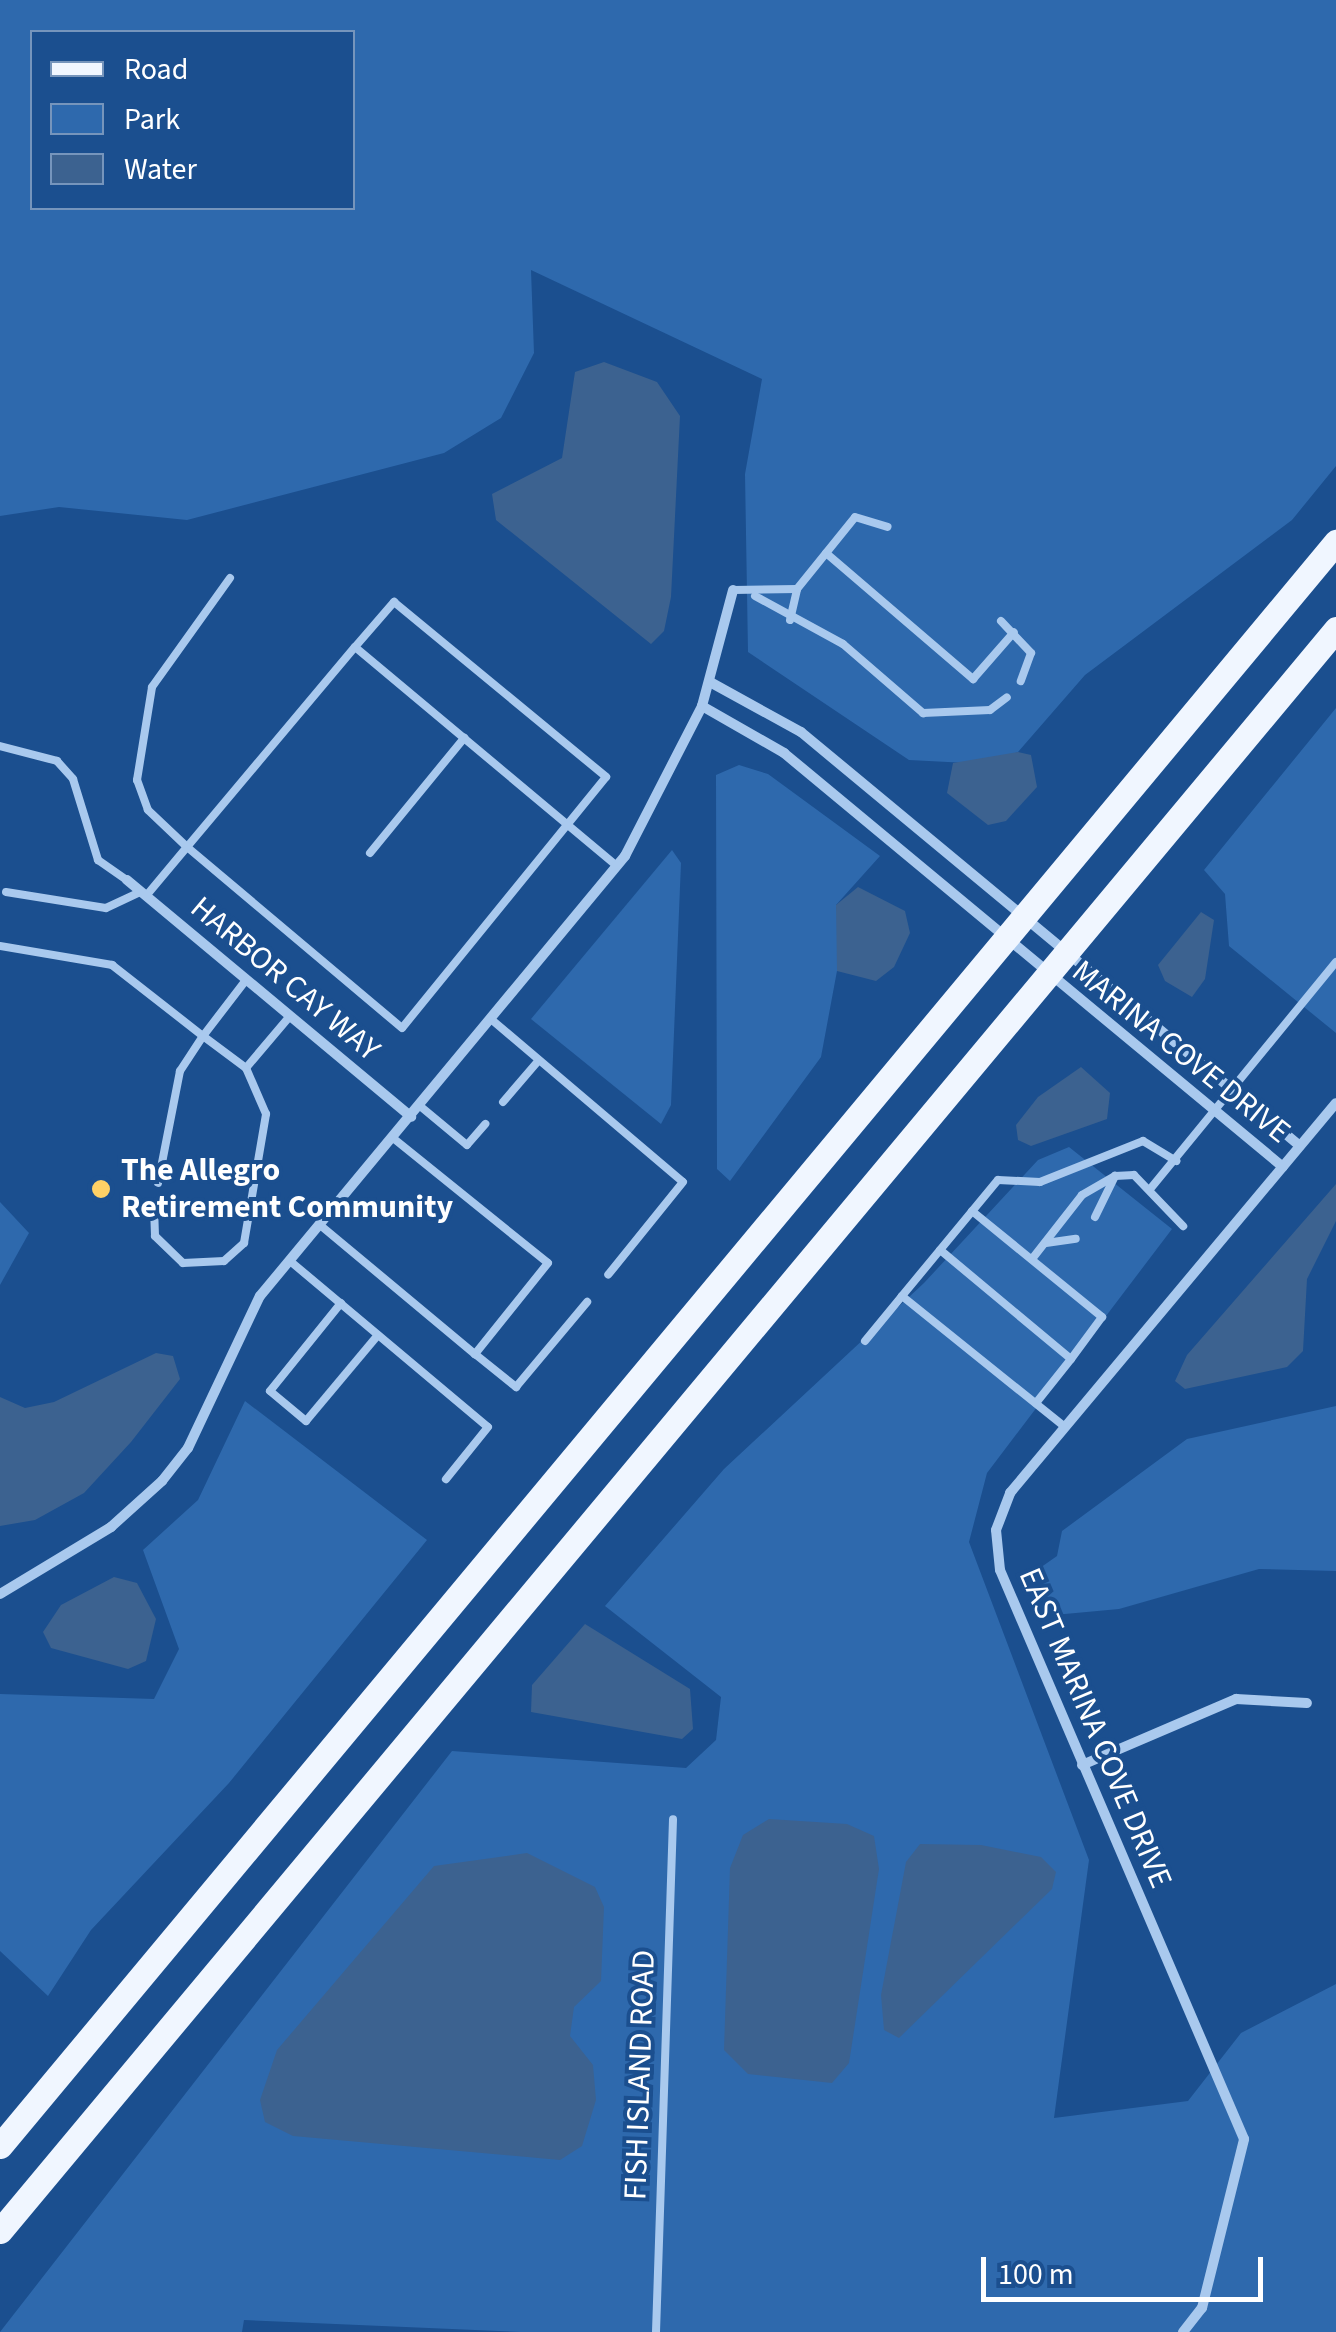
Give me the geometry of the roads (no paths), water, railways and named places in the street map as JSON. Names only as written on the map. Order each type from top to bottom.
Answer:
[{"type":"main road","points":[[0,2146],[1336,542]]},
{"type":"main road","points":[[0,2231],[1336,629]]},
{"type":"street","points":[[0,1594],[112,1527],[162,1481],[211,1404],[238,1329],[290,1260],[617,866],[702,706],[733,590]]},
{"type":"street","name":"MARINA COVE DRIVE","points":[[710,682],[801,732],[1300,1146]]},
{"type":"street","name":"MARINA COVE DRIVE","points":[[702,706],[784,753],[1047,976],[1283,1167]]},
{"type":"street","name":"HARBOR CAY WAY","points":[[127,880],[410,1117]]},
{"type":"street","name":"EAST MARINA COVE DRIVE","points":[[1183,2332],[1202,2308],[1244,2139],[1082,1765],[996,1550],[1010,1493],[1336,1103]]},
{"type":"street","points":[[1082,1765],[1236,1699],[1306,1703]]},
{"type":"lane","points":[[790,620],[797,589],[854,516],[886,528]]},
{"type":"lane","points":[[826,553],[972,680],[1014,632]]},
{"type":"lane","points":[[6,892],[106,908],[143,894],[187,847],[394,602],[606,777],[572,828],[402,1028],[187,847],[148,810],[137,780],[160,668],[230,578]]},
{"type":"lane","points":[[756,596],[797,589]]},
{"type":"lane","points":[[733,590],[756,596],[790,620],[843,644],[924,714],[990,710],[1007,696]]},
{"type":"lane","points":[[1001,621],[1030,654],[1021,681]]},
{"type":"lane","points":[[356,647],[617,866]]},
{"type":"lane","points":[[370,853],[464,738]]},
{"type":"lane","points":[[0,746],[65,770],[98,860],[127,880]]},
{"type":"lane","points":[[0,946],[112,965],[246,1068],[266,1114],[244,1243],[224,1262],[183,1263],[161,1249],[154,1207]]},
{"type":"lane","points":[[1152,1188],[1218,1114],[1336,962]]},
{"type":"lane","points":[[158,1183],[180,1070],[246,980]]},
{"type":"lane","points":[[246,1068],[290,1016]]},
{"type":"lane","points":[[492,1020],[683,1182],[608,1275]]},
{"type":"lane","points":[[503,1102],[539,1060]]},
{"type":"lane","points":[[420,1106],[467,1145],[485,1124]]},
{"type":"lane","points":[[393,1138],[548,1263],[475,1354]]},
{"type":"lane","points":[[866,1341],[998,1180],[1040,1182],[1143,1141],[1176,1162]]},
{"type":"lane","points":[[1032,1259],[1082,1195],[1115,1176],[1134,1174],[1152,1188],[1183,1226]]},
{"type":"lane","points":[[1095,1217],[1115,1176]]},
{"type":"lane","points":[[972,1211],[1102,1317],[1036,1403]]},
{"type":"lane","points":[[320,1225],[516,1388],[587,1302]]},
{"type":"lane","points":[[1046,1243],[1076,1239]]},
{"type":"lane","points":[[940,1250],[1071,1359]]},
{"type":"lane","points":[[290,1260],[488,1427],[446,1479]]},
{"type":"lane","points":[[902,1296],[1066,1427]]},
{"type":"lane","points":[[340,1303],[270,1392],[306,1421],[378,1334]]},
{"type":"lane","name":"FISH ISLAND ROAD","points":[[656,2332],[672,1819]]},
{"type":"water","points":[[604,362],[657,382],[680,416],[671,597],[664,631],[651,644],[496,520],[492,494],[562,458],[575,372]]},
{"type":"water","points":[[1018,752],[1031,755],[1037,787],[1006,821],[988,825],[947,793],[953,763]]},
{"type":"water","points":[[858,887],[905,911],[910,933],[894,967],[876,981],[837,971],[836,905]]},
{"type":"water","points":[[1201,912],[1214,920],[1205,979],[1192,997],[1165,981],[1158,965]]},
{"type":"water","points":[[1081,1067],[1110,1093],[1107,1119],[1031,1146],[1018,1140],[1016,1125],[1038,1097]]},
{"type":"water","points":[[1336,1184],[1336,1221],[1307,1279],[1303,1351],[1287,1367],[1185,1389],[1175,1381],[1187,1355]]},
{"type":"water","points":[[156,1353],[173,1356],[180,1379],[131,1442],[84,1493],[35,1520],[0,1526],[0,1397],[25,1408],[54,1402]]},
{"type":"water","points":[[114,1577],[137,1583],[156,1619],[146,1661],[128,1669],[51,1648],[43,1632],[61,1605]]},
{"type":"water","points":[[585,1624],[690,1689],[693,1729],[682,1739],[531,1712],[532,1685]]},
{"type":"water","points":[[769,1819],[847,1824],[874,1836],[879,1869],[849,2063],[832,2083],[748,2074],[724,2050],[730,1868],[743,1835]]},
{"type":"water","points":[[920,1844],[981,1845],[1041,1857],[1056,1872],[1052,1889],[899,2038],[884,2030],[881,1995],[906,1862]]},
{"type":"water","points":[[527,1853],[595,1887],[604,1907],[601,1981],[574,2007],[570,2036],[593,2065],[596,2100],[582,2146],[560,2160],[293,2136],[265,2122],[260,2100],[277,2050],[434,1866]]},
{"type":"place","name":"The Allegro Retirement Community","points":[[101,1189]]}]
